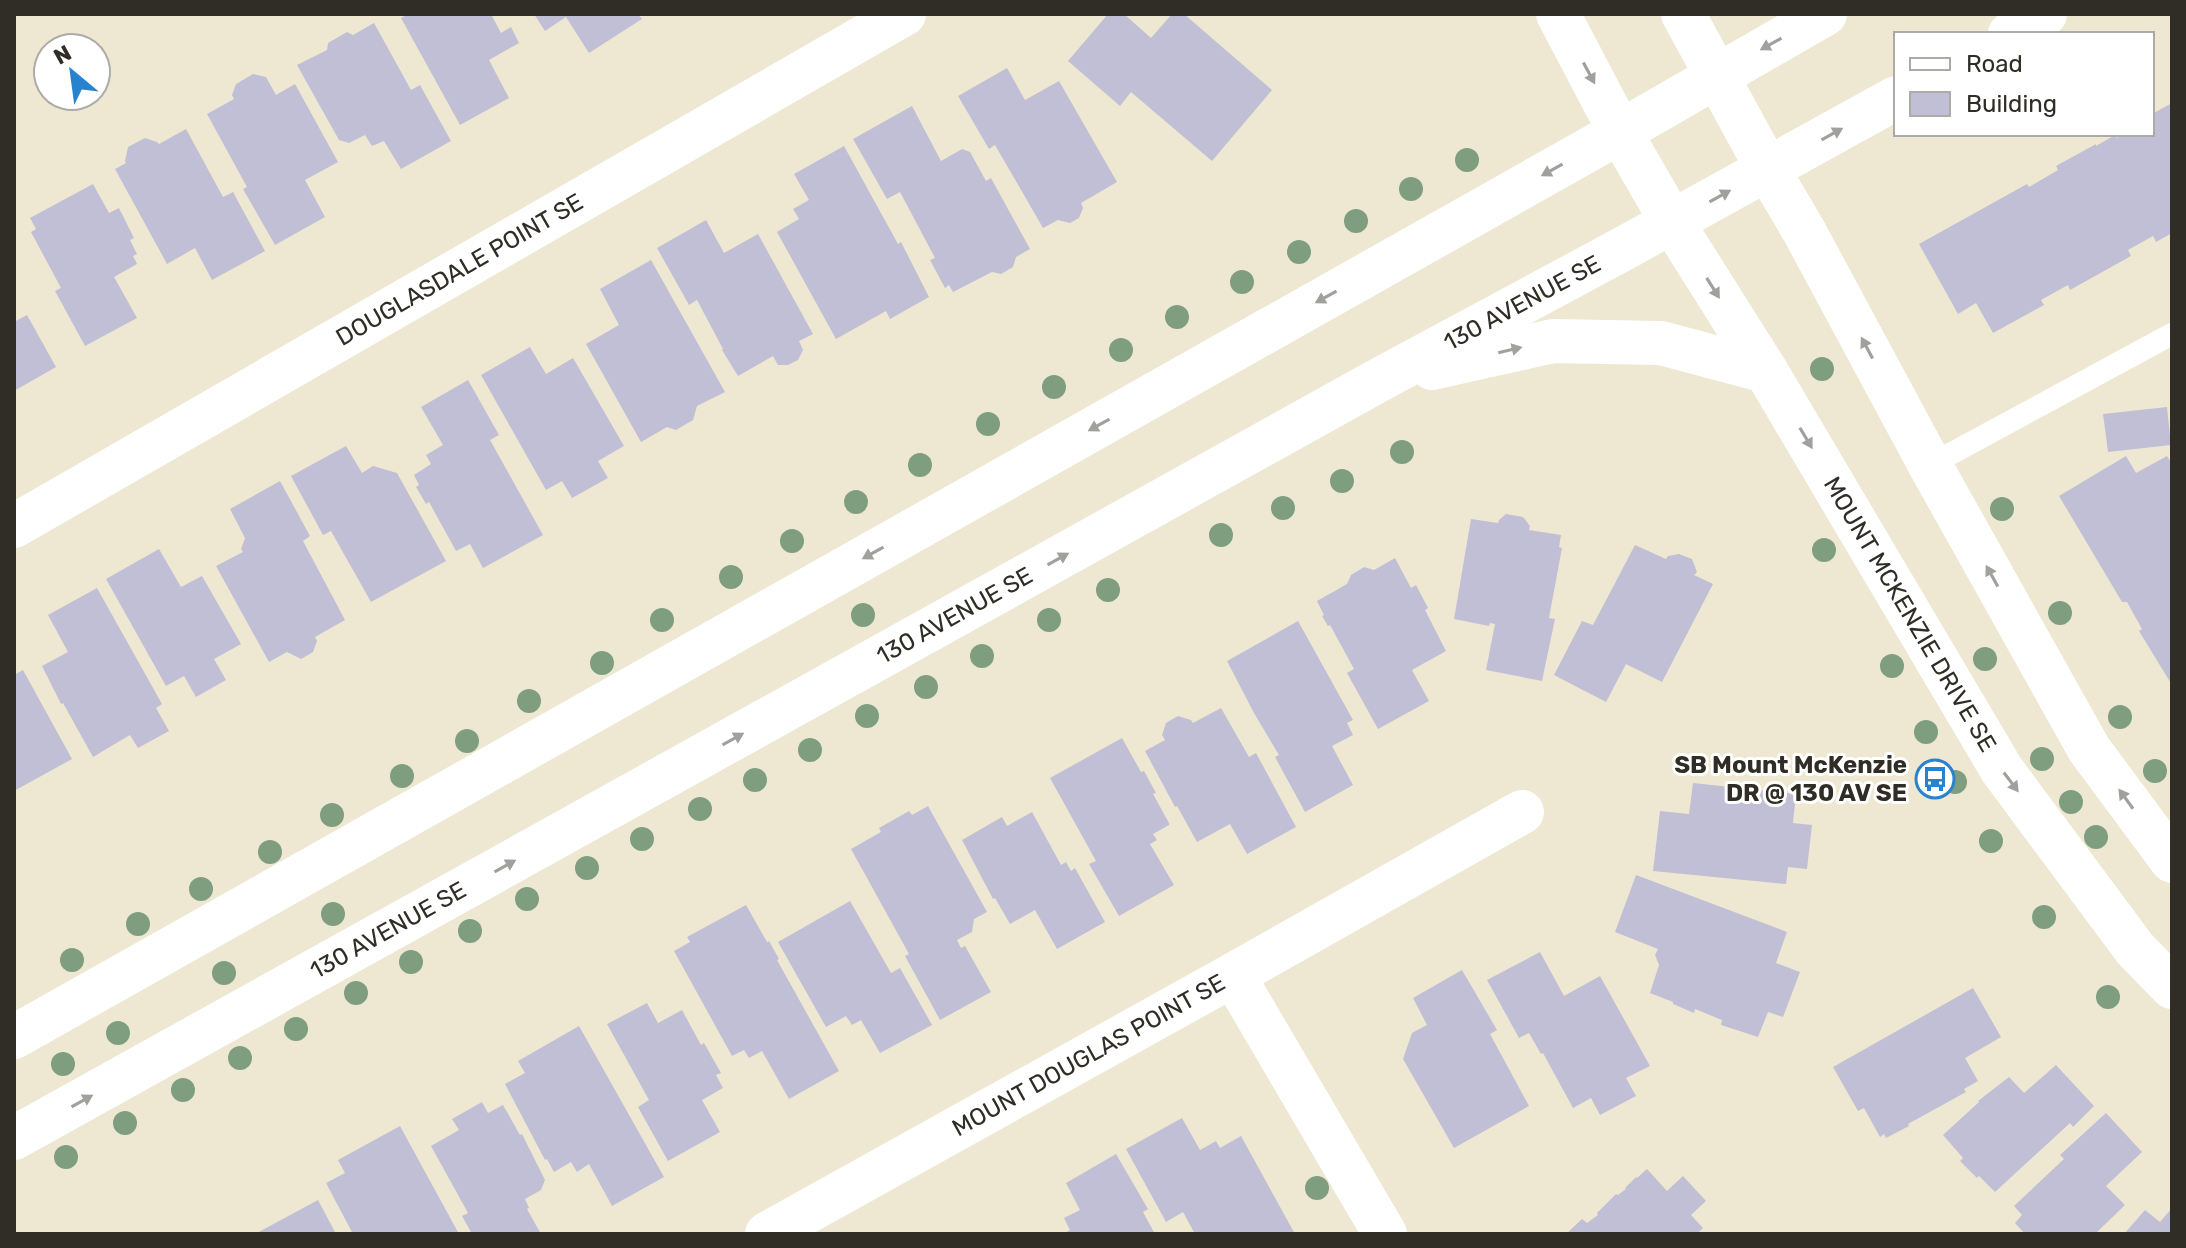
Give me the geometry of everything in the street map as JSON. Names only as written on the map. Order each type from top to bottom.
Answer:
[{"type":"street","name":"DOUGLASDALE POINT SE","points":[[14,526],[904,14]]},
{"type":"street","name":"MOUNT MCKENZIE DRIVE SE","points":[[1558,14],[1672,222],[1766,371],[2002,770],[2135,949],[2172,987]]},
{"type":"street","points":[[1683,14],[2089,749],[2172,861]]},
{"type":"street","points":[[14,1037],[1825,14]]},
{"type":"street","points":[[2014,32],[2045,14]]},
{"type":"street","name":"130 AVENUE SE","points":[[14,1138],[1379,380],[1894,99]]},
{"type":"street","points":[[1379,380],[1553,341],[1661,343],[1766,371]]},
{"type":"street","points":[[1233,975],[1522,812]]},
{"type":"street","name":"MOUNT DOUGLAS POINT SE","points":[[767,1234],[1233,975],[1385,1234]]},
{"type":"lane","points":[[1930,465],[2172,334]]},
{"type":"building","points":[[409,14],[491,14],[501,33],[511,27],[519,43],[489,60],[509,98],[460,125],[401,18]]},
{"type":"building","points":[[534,14],[638,14],[642,19],[589,53],[566,17],[545,31]]},
{"type":"building","points":[[1108,14],[1124,14],[1151,38],[1172,14],[1184,14],[1272,90],[1212,161],[1131,92],[1120,106],[1068,61]]},
{"type":"building","points":[[374,23],[411,90],[420,85],[451,141],[401,169],[384,141],[372,146],[365,135],[349,143],[339,140],[297,65],[327,50],[328,43],[347,32],[353,35]]},
{"type":"building","points":[[1007,68],[1025,100],[1059,81],[1117,182],[1081,203],[1083,208],[1079,218],[1070,223],[1058,220],[1043,228],[995,145],[989,149],[958,96]]},
{"type":"building","points":[[253,74],[266,77],[276,95],[295,84],[338,162],[305,180],[325,217],[275,245],[243,189],[247,187],[207,114],[234,99],[232,95],[236,84]]},
{"type":"building","points":[[2172,103],[2172,233],[2156,242],[2153,236],[2128,250],[2131,256],[2070,290],[2068,285],[2041,300],[2044,305],[1993,333],[1976,303],[1958,314],[1919,244],[2027,184],[2029,187],[2058,170],[2056,166],[2113,136],[2154,136],[2154,113]]},
{"type":"building","points":[[912,106],[941,161],[962,149],[970,152],[986,181],[991,178],[1030,249],[1016,257],[1013,267],[1001,274],[992,272],[953,292],[949,285],[945,288],[930,260],[935,258],[900,192],[887,199],[853,139]]},
{"type":"building","points":[[186,129],[223,197],[233,192],[265,251],[212,280],[195,248],[167,264],[115,169],[126,163],[128,147],[145,138],[159,144]]},
{"type":"building","points":[[844,146],[898,244],[901,242],[929,297],[890,319],[886,311],[836,339],[777,232],[799,219],[793,209],[809,200],[794,174]]},
{"type":"building","points":[[93,184],[109,213],[119,208],[134,238],[130,240],[137,254],[133,256],[137,264],[114,277],[137,318],[85,346],[55,291],[61,288],[31,232],[36,229],[30,218]]},
{"type":"building","points":[[706,220],[724,253],[758,234],[813,334],[799,341],[803,350],[798,360],[788,365],[778,365],[773,356],[738,376],[697,300],[689,305],[657,248]]},
{"type":"building","points":[[651,260],[725,392],[697,406],[693,420],[676,430],[667,427],[641,442],[586,344],[619,325],[600,289]]},
{"type":"building","points":[[27,315],[56,367],[14,391],[14,322]]},
{"type":"building","points":[[530,347],[546,374],[573,358],[624,446],[598,461],[608,478],[572,498],[562,481],[546,490],[481,375]]},
{"type":"building","points":[[468,380],[499,435],[490,440],[543,535],[483,568],[470,544],[456,551],[429,502],[426,504],[416,487],[419,485],[414,475],[431,464],[426,455],[443,445],[421,407]]},
{"type":"building","points":[[2167,407],[2171,445],[2108,452],[2103,414]]},
{"type":"building","points":[[346,446],[362,473],[373,466],[397,473],[446,561],[371,602],[331,531],[323,535],[291,476]]},
{"type":"building","points":[[2126,456],[2136,473],[2167,456],[2172,464],[2172,685],[2139,631],[2142,629],[2127,602],[2122,602],[2059,496]]},
{"type":"building","points":[[280,481],[310,536],[303,541],[345,620],[315,637],[317,641],[313,652],[301,659],[287,652],[269,662],[216,566],[243,552],[241,549],[245,538],[230,509]]},
{"type":"building","points":[[1506,514],[1523,517],[1530,526],[1529,530],[1561,535],[1559,547],[1562,548],[1549,618],[1555,619],[1542,681],[1486,670],[1495,624],[1490,623],[1489,626],[1454,619],[1471,519],[1498,523]]},
{"type":"building","points":[[1635,545],[1666,559],[1679,554],[1692,559],[1697,572],[1694,575],[1713,584],[1662,682],[1626,664],[1606,702],[1554,675],[1582,621],[1593,625]]},
{"type":"building","points":[[159,549],[181,587],[202,576],[241,644],[214,659],[226,680],[196,697],[184,676],[166,686],[106,579]]},
{"type":"building","points":[[1395,558],[1411,588],[1416,585],[1446,651],[1412,670],[1429,701],[1378,729],[1347,673],[1354,669],[1322,616],[1317,601],[1347,584],[1351,575],[1364,567],[1374,570]]},
{"type":"building","points":[[97,588],[162,704],[156,708],[169,731],[138,748],[130,735],[93,757],[42,666],[68,652],[48,615]]},
{"type":"building","points":[[1298,621],[1353,720],[1347,723],[1353,735],[1332,746],[1353,785],[1305,812],[1275,757],[1279,755],[1227,661]]},
{"type":"building","points":[[23,670],[72,759],[14,791],[14,675]]},
{"type":"building","points":[[1221,708],[1249,757],[1256,753],[1296,827],[1247,854],[1230,824],[1197,842],[1145,751],[1165,740],[1162,735],[1166,723],[1178,716],[1193,723]]},
{"type":"building","points":[[1122,738],[1141,772],[1144,771],[1169,823],[1153,834],[1157,840],[1150,844],[1174,885],[1119,916],[1089,864],[1096,861],[1050,778]]},
{"type":"building","points":[[1693,783],[1796,794],[1793,823],[1812,825],[1807,869],[1788,867],[1786,884],[1653,871],[1660,811],[1689,814]]},
{"type":"building","points":[[928,806],[987,912],[974,919],[972,932],[957,940],[961,948],[965,946],[991,992],[940,1020],[905,956],[909,954],[851,849],[909,811],[912,815]]},
{"type":"building","points":[[1032,812],[1061,865],[1066,862],[1071,871],[1075,868],[1105,922],[1057,949],[1035,910],[1010,924],[962,840],[1002,817],[1007,826]]},
{"type":"building","points":[[1636,875],[1787,932],[1776,963],[1800,972],[1783,1017],[1768,1012],[1758,1037],[1721,1025],[1722,1020],[1695,1009],[1694,1013],[1650,993],[1659,965],[1655,955],[1658,949],[1615,932]]},
{"type":"building","points":[[850,901],[891,973],[900,968],[932,1025],[880,1053],[861,1020],[852,1025],[846,1016],[826,1027],[778,942]]},
{"type":"building","points":[[746,905],[769,941],[839,1071],[789,1099],[762,1051],[749,1058],[744,1050],[732,1056],[674,951],[690,942],[687,937]]},
{"type":"building","points":[[1540,952],[1564,996],[1600,976],[1650,1066],[1626,1078],[1636,1096],[1600,1115],[1591,1098],[1573,1108],[1529,1033],[1519,1038],[1487,980]]},
{"type":"building","points":[[1462,970],[1497,1030],[1490,1034],[1529,1106],[1454,1148],[1403,1059],[1412,1033],[1427,1025],[1413,998]]},
{"type":"building","points":[[1973,988],[2001,1037],[1965,1058],[1978,1081],[1964,1089],[1966,1092],[1909,1126],[1886,1138],[1884,1134],[1880,1137],[1864,1108],[1858,1111],[1833,1067]]},
{"type":"building","points":[[647,1003],[658,1023],[682,1010],[721,1073],[716,1075],[723,1088],[702,1100],[720,1132],[668,1161],[638,1107],[649,1100],[607,1024]]},
{"type":"building","points":[[579,1026],[664,1177],[612,1206],[589,1164],[577,1172],[571,1162],[554,1172],[505,1084],[525,1073],[518,1061]]},
{"type":"building","points":[[2056,1065],[2094,1106],[2073,1127],[2070,1123],[1995,1192],[1960,1161],[1963,1158],[1943,1135],[1978,1101],[2009,1077],[2024,1093]]},
{"type":"building","points":[[482,1102],[488,1113],[503,1105],[522,1134],[545,1180],[541,1190],[525,1199],[541,1234],[472,1234],[462,1216],[468,1213],[431,1146],[459,1130],[452,1119]]},
{"type":"building","points":[[2106,1113],[2142,1152],[2106,1186],[2125,1205],[2095,1234],[2025,1234],[2015,1223],[2022,1215],[2014,1206],[2064,1159],[2060,1155]]},
{"type":"building","points":[[1182,1118],[1200,1150],[1216,1141],[1220,1148],[1241,1136],[1295,1234],[1195,1234],[1183,1212],[1166,1222],[1126,1149]]},
{"type":"building","points":[[400,1126],[459,1234],[353,1234],[326,1183],[345,1173],[338,1160]]},
{"type":"building","points":[[1116,1154],[1148,1209],[1143,1212],[1155,1234],[1063,1234],[1070,1230],[1064,1218],[1080,1210],[1066,1183]]},
{"type":"building","points":[[1647,1169],[1667,1191],[1683,1176],[1706,1201],[1691,1215],[1703,1228],[1697,1234],[1566,1234],[1582,1219],[1587,1223],[1598,1215],[1616,1194]]},
{"type":"building","points":[[318,1200],[336,1234],[255,1234]]},
{"type":"building","points":[[2172,1208],[2172,1234],[2124,1234],[2145,1210],[2160,1222]]},
{"type":"place","name":"SB Mount McKenzie DR @ 130 AV SE","points":[[1935,779]]}]
